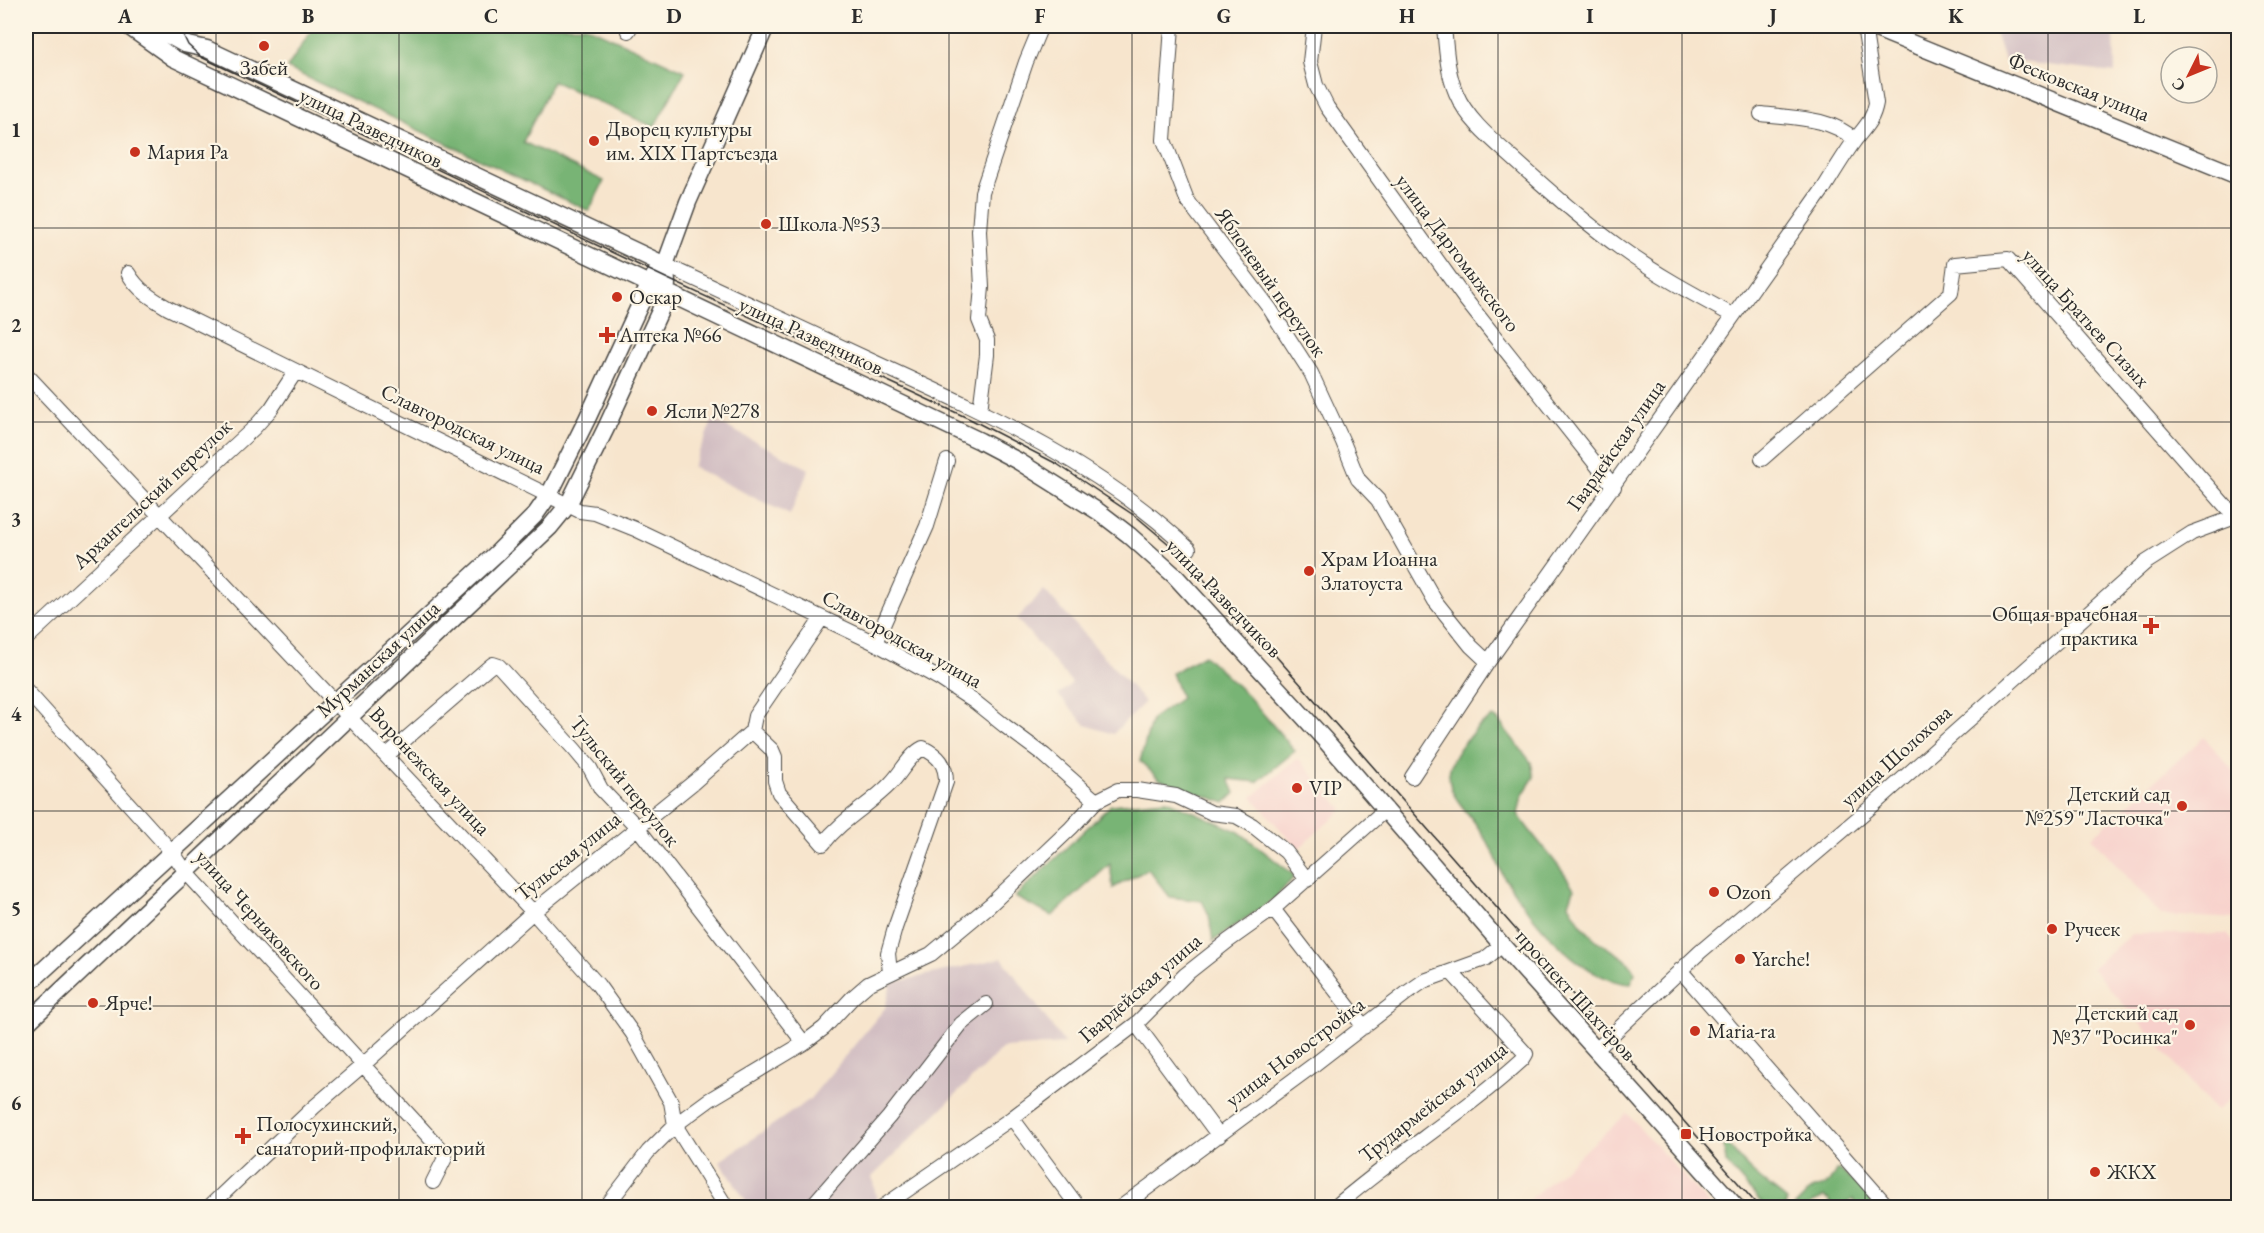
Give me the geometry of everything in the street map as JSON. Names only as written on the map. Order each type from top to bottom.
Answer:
[{"type":"main road","name":"улица Разведчиков","points":[[128,26],[173,58],[1018,461],[1099,512],[1130,534],[1154,556],[1207,609],[1386,809]]},
{"type":"main road","name":"улица Разведчиков","points":[[152,26],[184,44],[207,49],[665,265]]},
{"type":"main road","name":"Мурманская улица","points":[[26,986],[173,853],[334,700],[497,553],[535,515],[549,495],[587,419],[649,285],[656,273],[665,265],[688,202],[766,26]]},
{"type":"main road","name":"Фесковская улица","points":[[1867,26],[2238,176]]},
{"type":"main road","name":"Мурманская улица","points":[[26,1024],[550,527],[568,505],[606,428],[667,293],[668,279],[665,265]]},
{"type":"main road","name":"проспект Шахтёров","points":[[1386,809],[1502,945],[1737,1208]]},
{"type":"street","points":[[980,411],[987,355],[987,339],[979,320],[982,287],[979,231],[982,192],[1026,62],[1041,26]]},
{"type":"street","name":"Яблоневый переулок","points":[[1172,26],[1164,140],[1187,200],[1270,309],[1311,373],[1358,479],[1378,500],[1435,601],[1471,646],[1488,662]]},
{"type":"street","name":"улица Даргомыжского","points":[[1314,26],[1310,62],[1316,85],[1327,107],[1465,299],[1614,487]]},
{"type":"street","points":[[1444,26],[1448,67],[1456,94],[1467,113],[1503,149],[1618,247],[1676,285],[1732,315]]},
{"type":"street","name":"Фесковская улица","points":[[1856,140],[1874,114],[1876,103],[1867,26]]},
{"type":"street","points":[[1761,114],[1830,125],[1844,129],[1856,140]]},
{"type":"street","name":"Гвардейская улица","points":[[1412,777],[1488,662],[1614,487],[1856,140]]},
{"type":"street","name":"улица Братьев Сизых","points":[[1762,459],[1951,293],[1955,264],[2008,259],[2228,509],[2238,516]]},
{"type":"street","name":"улица Разведчиков","points":[[665,265],[980,411],[1042,444],[1098,478],[1167,529],[1189,549]]},
{"type":"street","name":"Славгородская улица","points":[[128,273],[146,295],[168,308],[580,512],[595,513],[635,529],[875,643],[940,679],[975,702],[1058,766],[1096,801]]},
{"type":"street","name":"Архангельский переулок","points":[[26,639],[254,428],[271,409],[297,371]]},
{"type":"street","name":"Воронежская улица","points":[[26,374],[533,912],[598,985],[633,1034],[671,1102],[675,1125],[727,1208]]},
{"type":"street","points":[[875,643],[927,526],[947,461]]},
{"type":"street","name":"улица Шолохова","points":[[1596,1050],[1680,970],[1871,807],[2145,563],[2192,532],[2238,516]]},
{"type":"street","name":"Тульская улица","points":[[208,1208],[314,1107],[533,912],[694,782],[752,731],[755,716],[822,618]]},
{"type":"street","name":"Тульский переулок","points":[[386,756],[493,664],[500,666],[590,768],[601,789],[636,827],[804,1043]]},
{"type":"street","name":"улица Черняховского","points":[[26,690],[173,853],[186,872],[442,1151],[445,1158],[434,1182]]},
{"type":"street","points":[[752,731],[772,750],[775,757],[775,781],[778,793],[823,844],[845,819],[891,783],[916,752],[923,748],[939,758],[946,769],[946,782],[888,953],[890,973]]},
{"type":"street","points":[[605,1208],[648,1152],[675,1125],[708,1100],[804,1043],[824,1028],[868,984],[930,954],[974,919],[1071,828],[1096,801],[1118,790],[1137,790],[1176,796],[1212,813],[1236,816],[1252,825],[1286,852],[1307,880]]},
{"type":"street","name":"Гвардейская улица","points":[[881,1208],[1012,1118],[1136,1024],[1185,975],[1273,909],[1386,809]]},
{"type":"street","points":[[1273,909],[1364,1027]]},
{"type":"street","name":"улица Новостройка","points":[[1120,1208],[1424,981],[1485,959],[1502,945]]},
{"type":"street","points":[[1680,970],[1889,1208]]},
{"type":"street","name":"Трудармейская улица","points":[[1334,1208],[1418,1141],[1494,1085],[1526,1054],[1451,972]]},
{"type":"street","points":[[810,1208],[890,1116],[961,1024],[986,1004]]},
{"type":"street","points":[[1136,1024],[1219,1136]]},
{"type":"street","points":[[1012,1118],[1079,1208]]},
{"type":"shaded area","points":[[1993,26],[2114,26],[2115,73],[2004,60]]},
{"type":"shaded area","points":[[713,420],[809,469],[790,515],[692,467]]},
{"type":"shaded area","points":[[1044,590],[1145,702],[1113,734],[1086,725],[1058,695],[1072,683],[1017,619]]},
{"type":"shaded area","name":"Детский сад №259 \"Ласточка\"","points":[[2204,737],[2238,776],[2238,919],[2161,915],[2092,837]]},
{"type":"shaded area","points":[[1298,758],[1343,809],[1298,849],[1252,797]]},
{"type":"shaded area","name":"Детский сад №37 \"Росинка\"","points":[[2131,934],[2227,934],[2238,947],[2238,1091],[2216,1111],[2092,968]]},
{"type":"shaded area","points":[[1002,958],[1065,1044],[1003,1048],[872,1177],[877,1201],[868,1207],[750,1207],[720,1161],[809,1100],[885,1008],[891,983]]},
{"type":"shaded area","points":[[1627,1113],[1711,1207],[1521,1207],[1621,1119]]},
{"type":"green space","points":[[310,26],[586,26],[685,71],[654,127],[553,81],[523,142],[604,181],[589,211],[287,68],[313,28]]},
{"type":"green space","points":[[1204,655],[1248,696],[1295,751],[1257,782],[1229,779],[1235,793],[1225,803],[1159,779],[1140,761],[1152,719],[1181,698],[1172,673]]},
{"type":"green space","points":[[1493,717],[1498,720],[1531,762],[1534,777],[1522,796],[1518,814],[1574,889],[1569,904],[1578,919],[1595,939],[1623,957],[1631,966],[1635,973],[1631,984],[1612,980],[1594,972],[1576,960],[1544,930],[1505,879],[1495,856],[1475,822],[1455,796],[1450,782],[1450,766],[1465,741]]},
{"type":"green space","points":[[1167,800],[1239,832],[1295,876],[1274,899],[1213,941],[1209,915],[1202,901],[1170,897],[1148,869],[1113,888],[1110,864],[1052,916],[1015,897],[1111,805]]},
{"type":"green space","points":[[1724,1145],[1729,1145],[1748,1168],[1787,1200],[1785,1207],[1765,1207],[1726,1163]]},
{"type":"green space","points":[[1836,1170],[1840,1170],[1865,1192],[1874,1207],[1862,1207],[1857,1205],[1853,1199],[1843,1207],[1832,1207],[1829,1200],[1824,1197],[1813,1202],[1809,1207],[1794,1207],[1813,1188],[1828,1184]]},
{"type":"tram line","points":[[179,26],[188,45],[201,57],[668,279],[972,420],[1057,464],[1138,518],[1170,545],[1254,631],[1760,1208]]},
{"type":"place","name":"Забей","points":[[264,46]]},
{"type":"place","name":"Дворец культуры им. XIX Партсъезда","points":[[594,141]]},
{"type":"place","name":"Мария Ра","points":[[135,152]]},
{"type":"place","name":"Школа №53","points":[[766,224]]},
{"type":"place","name":"Оскар","points":[[617,297]]},
{"type":"place","name":"Аптека №66","points":[[607,335]]},
{"type":"place","name":"Ясли №278","points":[[652,411]]},
{"type":"place","name":"Храм Иоанна Златоуста","points":[[1309,571]]},
{"type":"place","name":"Общая врачебная практика","points":[[2151,626]]},
{"type":"place","name":"VIP","points":[[1297,788]]},
{"type":"place","name":"Детский сад №259 \"Ласточка\"","points":[[2182,806]]},
{"type":"place","name":"Ozon","points":[[1714,892]]},
{"type":"place","name":"Ручеек","points":[[2052,929]]},
{"type":"place","name":"Yarche!","points":[[1740,959]]},
{"type":"place","name":"Ярче!","points":[[93,1003]]},
{"type":"place","name":"Детский сад №37 \"Росинка\"","points":[[2190,1025]]},
{"type":"place","name":"Maria-ra","points":[[1695,1031]]},
{"type":"place","name":"Новостройка","points":[[1686,1134]]},
{"type":"place","name":"Полосухинский, санаторий-профилакторий","points":[[243,1136]]},
{"type":"place","name":"ЖКХ","points":[[2095,1172]]}]
